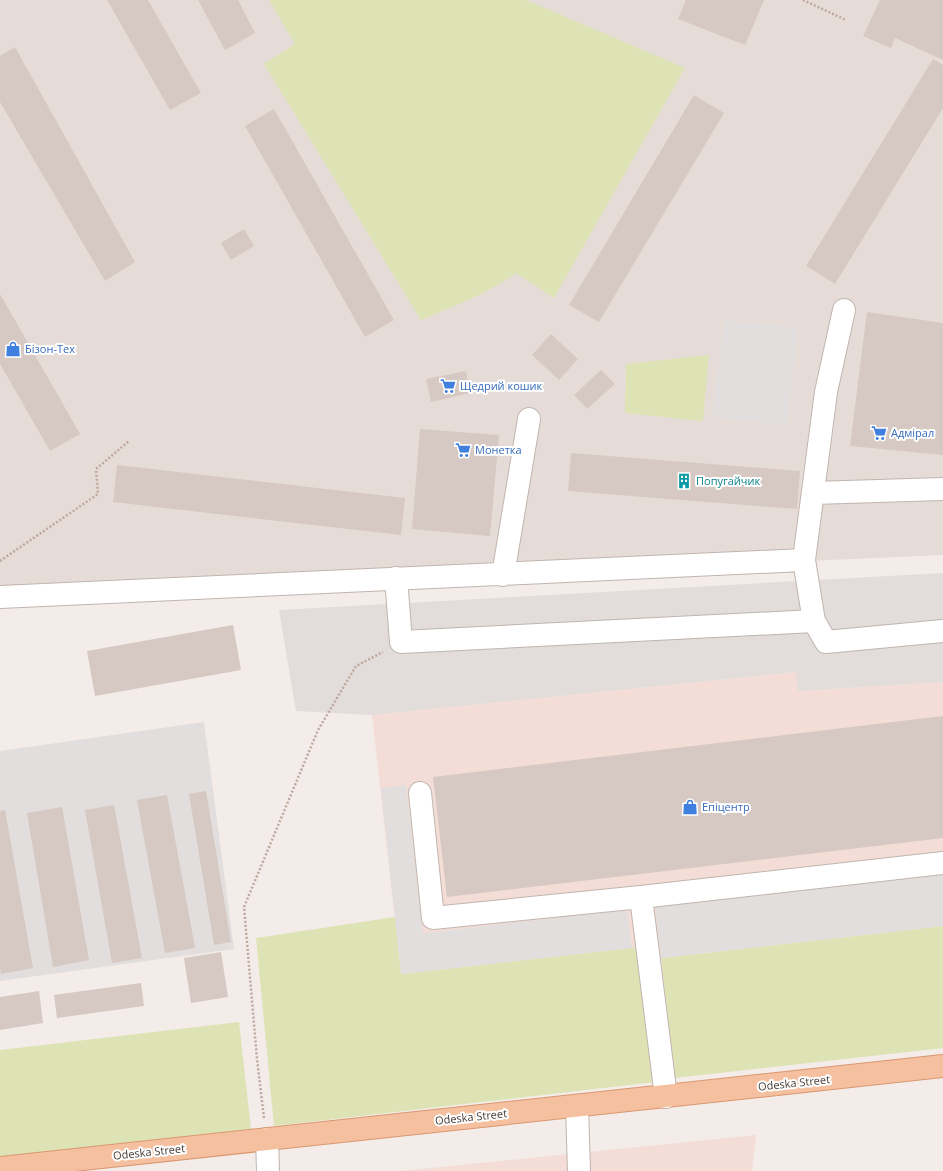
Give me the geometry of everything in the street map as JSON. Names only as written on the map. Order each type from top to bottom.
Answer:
[{"type":"main road","name":"Odeska Street","points":[[0,1168],[943,1066]]},
{"type":"street","points":[[844,310],[826,392],[804,560],[814,621],[826,642],[943,631]]},
{"type":"street","points":[[503,575],[529,419]]},
{"type":"street","points":[[813,493],[943,489]]},
{"type":"street","points":[[0,597],[804,560]]},
{"type":"street","points":[[396,578],[401,642],[814,621]]},
{"type":"street","points":[[420,793],[433,918],[641,897],[943,863]]},
{"type":"street","points":[[641,897],[666,1097]]},
{"type":"street","points":[[577,1106],[579,1171]]},
{"type":"street","points":[[267,1139],[268,1171]]},
{"type":"path","points":[[803,0],[846,20]]},
{"type":"path","points":[[0,561],[98,494],[96,469],[129,441]]},
{"type":"path","points":[[267,1139],[257,1059],[244,907],[318,730],[356,666],[401,642]]},
{"type":"shaded area","points":[[0,0],[943,0],[943,555],[0,597]]},
{"type":"shaded area","points":[[724,320],[798,328],[787,426],[712,417]]},
{"type":"shaded area","points":[[943,573],[943,682],[798,691],[796,672],[372,715],[296,711],[279,610]]},
{"type":"shaded area","points":[[797,672],[798,691],[943,682],[943,926],[639,960],[637,947],[401,974],[372,715]]},
{"type":"shaded area","points":[[204,722],[234,949],[0,981],[0,751]]},
{"type":"shaded area","points":[[406,785],[423,933],[627,910],[632,948],[401,974],[381,788]]},
{"type":"shaded area","points":[[943,869],[943,926],[661,958],[655,902]]},
{"type":"shaded area","points":[[756,1135],[752,1171],[401,1171]]},
{"type":"green space","points":[[269,0],[526,0],[685,68],[554,298],[516,273],[494,287],[458,305],[421,320],[264,64],[295,44]]},
{"type":"green space","points":[[709,355],[703,421],[625,413],[626,364]]},
{"type":"green space","points":[[395,917],[401,974],[638,947],[656,1082],[274,1126],[256,938]]},
{"type":"green space","points":[[943,926],[943,1048],[675,1078],[661,958]]},
{"type":"green space","points":[[239,1022],[251,1129],[0,1159],[0,1050]]},
{"type":"building","points":[[107,0],[148,0],[201,93],[170,110]]},
{"type":"building","points":[[198,0],[238,0],[255,33],[225,50]]},
{"type":"building","points":[[686,0],[764,0],[745,45],[678,19]]},
{"type":"building","points":[[880,0],[943,0],[943,60],[895,38],[891,48],[863,36]]},
{"type":"building","points":[[15,47],[135,262],[105,281],[0,102],[0,56]]},
{"type":"building","points":[[933,59],[943,65],[943,108],[835,284],[806,266]]},
{"type":"building","points":[[694,95],[724,113],[599,322],[569,305]]},
{"type":"building","points":[[274,109],[394,320],[365,337],[245,126]]},
{"type":"building","points":[[244,229],[254,246],[231,260],[221,243]]},
{"type":"building","points":[[0,294],[80,434],[50,451],[0,364]]},
{"type":"building","points":[[867,312],[943,323],[943,455],[850,446]]},
{"type":"building","points":[[551,334],[578,359],[559,380],[532,355]]},
{"type":"building","points":[[601,370],[615,384],[587,409],[574,395]]},
{"type":"building","name":"Щедрий кошик","points":[[466,371],[470,393],[431,402],[426,379]]},
{"type":"building","points":[[420,429],[499,435],[490,536],[412,529]]},
{"type":"building","name":"Попугайчик","points":[[571,453],[800,471],[797,509],[568,491]]},
{"type":"building","points":[[117,465],[405,498],[401,535],[113,502]]},
{"type":"building","points":[[233,625],[241,670],[95,696],[87,651]]},
{"type":"building","name":"Епіцентр","points":[[943,716],[943,838],[447,897],[433,777]]},
{"type":"building","points":[[206,791],[231,942],[214,945],[189,794]]},
{"type":"building","points":[[167,795],[195,948],[165,953],[137,800]]},
{"type":"building","points":[[114,805],[142,958],[112,963],[85,810]]},
{"type":"building","points":[[62,807],[89,960],[53,967],[27,813]]},
{"type":"building","points":[[5,810],[33,968],[1,974],[0,811]]},
{"type":"building","points":[[221,952],[228,997],[191,1003],[184,958]]},
{"type":"building","points":[[141,983],[144,1006],[57,1018],[54,995]]},
{"type":"building","points":[[39,991],[43,1023],[0,1030],[0,997]]},
{"type":"place","name":"Бізон-Тех","points":[[13,349]]},
{"type":"place","name":"Щедрий кошик","points":[[448,386]]},
{"type":"place","name":"Адмірал","points":[[879,433]]},
{"type":"place","name":"Монетка","points":[[463,450]]},
{"type":"place","name":"Попугайчик","points":[[684,481]]},
{"type":"place","name":"Епіцентр","points":[[690,807]]}]
